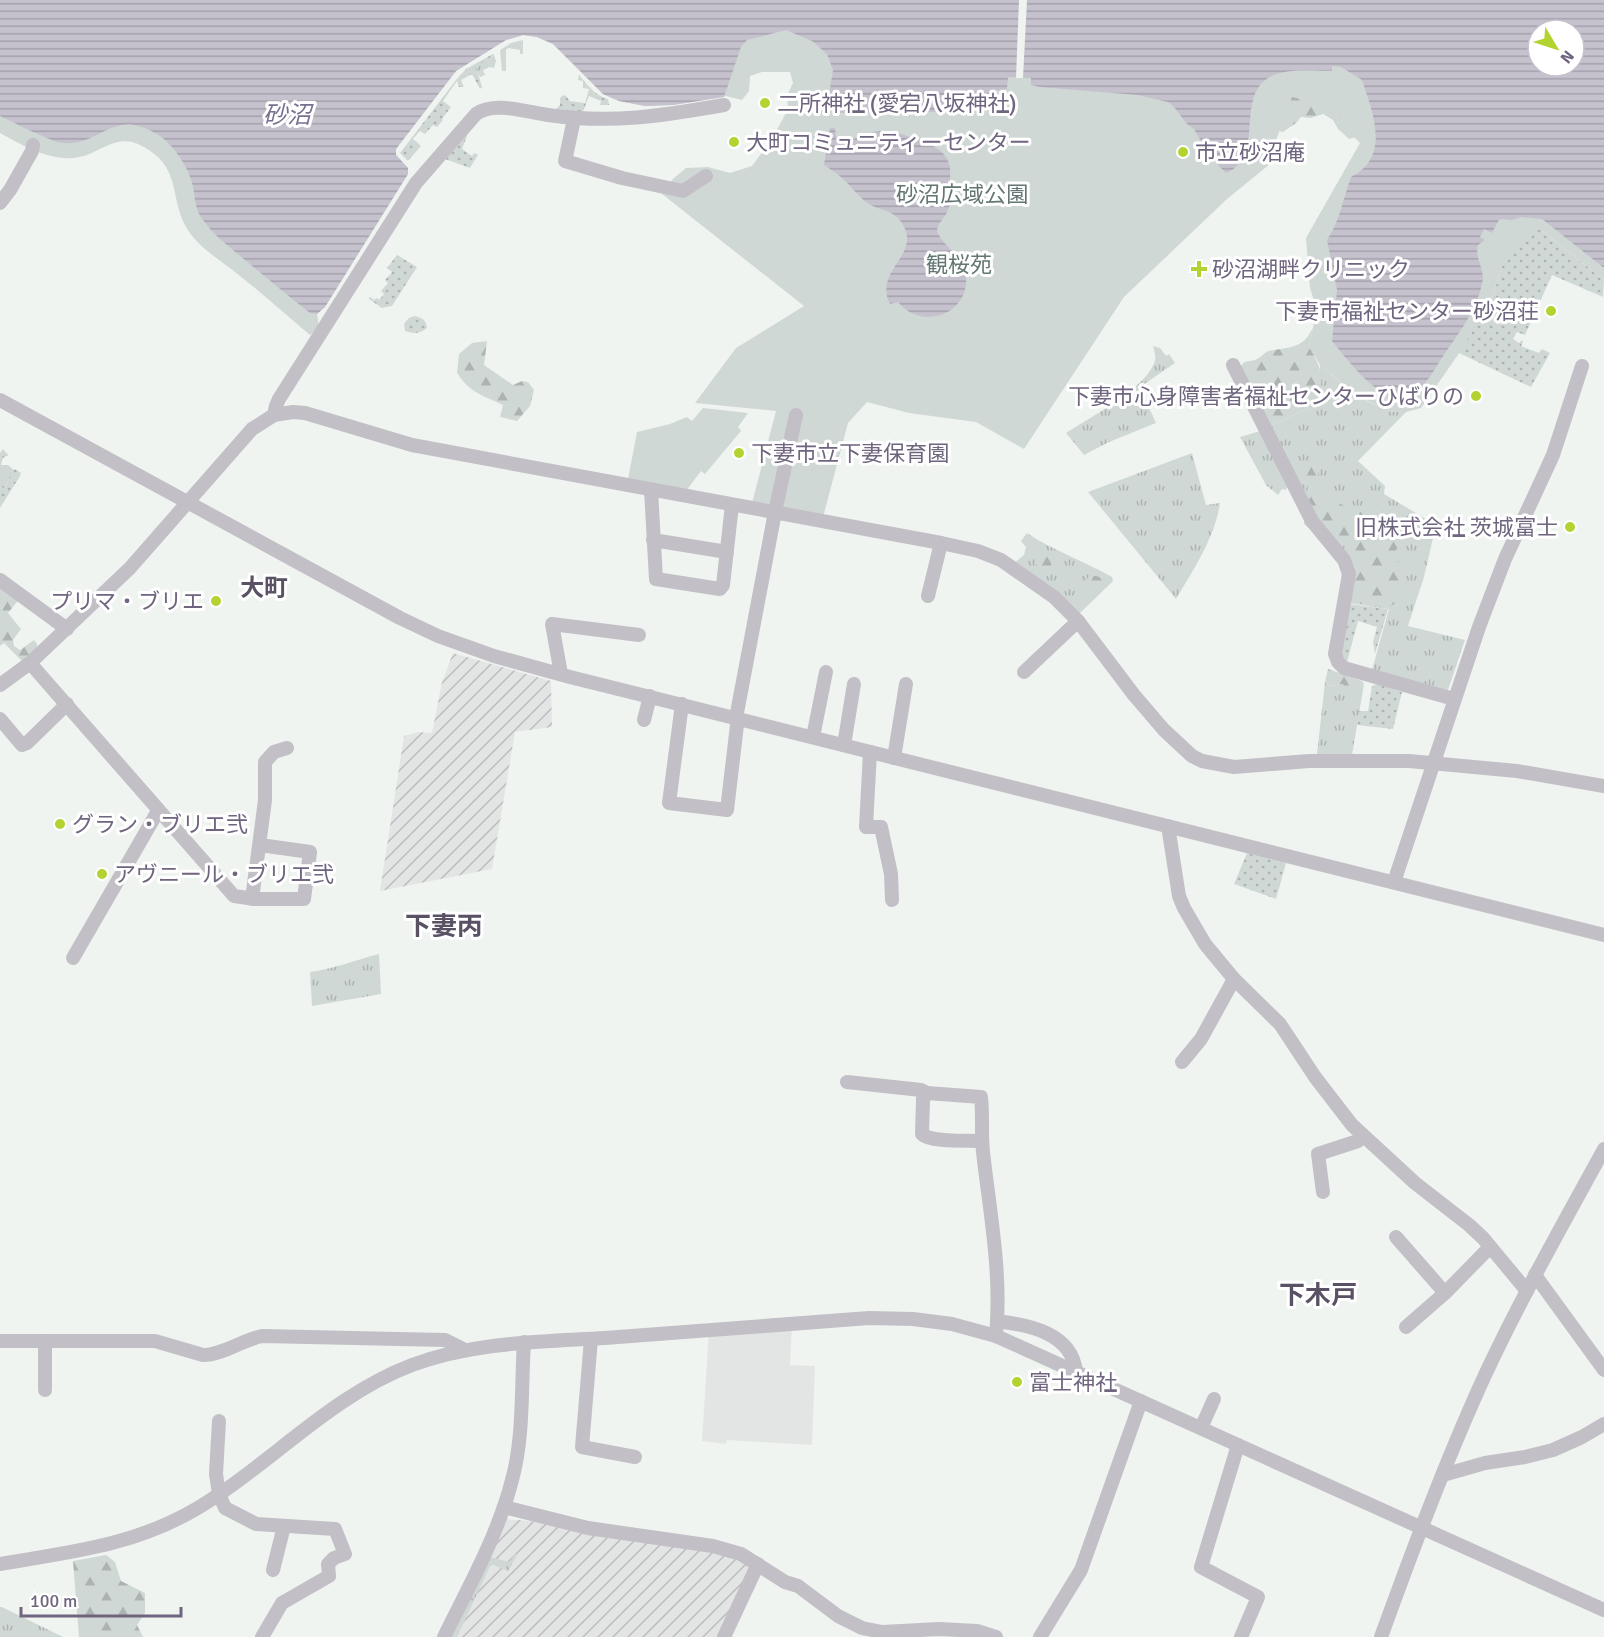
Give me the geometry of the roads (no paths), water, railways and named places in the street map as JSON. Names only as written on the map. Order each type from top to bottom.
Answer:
[{"type":"street","points":[[274,415],[279,399],[409,194],[434,161],[483,109],[573,119],[620,120],[724,105]]},
{"type":"street","points":[[573,119],[565,160],[622,178],[683,191],[706,176]]},
{"type":"street","points":[[0,203],[15,181],[33,145]]},
{"type":"street","points":[[1233,365],[1312,521],[1344,560],[1349,574],[1335,654],[1338,662],[1344,668],[1454,699]]},
{"type":"street","points":[[1394,882],[1454,699],[1504,559],[1553,455],[1582,366]]},
{"type":"street","points":[[0,399],[372,604],[426,631],[494,656],[1604,934]]},
{"type":"street","points":[[0,685],[30,663],[130,568],[247,434],[258,424],[274,415],[293,412],[305,413],[412,446],[978,551],[1001,560],[1054,597],[1078,621],[1159,724],[1179,745],[1202,761],[1234,767],[1310,761],[1433,763],[1517,771],[1604,786]]},
{"type":"street","points":[[682,704],[669,802],[727,810],[736,718],[796,415]]},
{"type":"street","points":[[651,490],[656,579],[720,589],[723,585],[732,505]]},
{"type":"street","points":[[653,540],[727,552]]},
{"type":"street","points":[[928,596],[940,543]]},
{"type":"street","points":[[0,580],[67,629]]},
{"type":"street","points":[[1024,672],[1078,621]]},
{"type":"street","points":[[561,674],[552,624],[639,635]]},
{"type":"street","points":[[30,663],[234,896],[252,899],[304,899],[309,852],[260,845]]},
{"type":"street","points":[[813,737],[826,672]]},
{"type":"street","points":[[844,745],[854,684]]},
{"type":"street","points":[[894,758],[906,684]]},
{"type":"street","points":[[644,720],[650,696]]},
{"type":"street","points":[[0,719],[22,745],[27,743],[67,704]]},
{"type":"street","points":[[252,899],[265,800],[265,762],[274,752],[287,748]]},
{"type":"street","points":[[870,752],[866,827],[881,827],[891,874],[892,900]]},
{"type":"street","points":[[73,958],[158,811]]},
{"type":"street","points":[[1168,826],[1176,883],[1184,908],[1204,944],[1234,980],[1280,1024],[1315,1077],[1352,1125],[1415,1183],[1469,1226],[1491,1247],[1527,1291]]},
{"type":"street","points":[[1182,1062],[1201,1040],[1234,980]]},
{"type":"street","points":[[847,1082],[921,1090],[927,1093],[981,1097],[982,1141],[996,1257],[996,1336]]},
{"type":"street","points":[[927,1093],[923,1099],[923,1136],[933,1139],[982,1141]]},
{"type":"street","points":[[1323,1192],[1318,1154],[1358,1141],[1364,1136]]},
{"type":"street","points":[[1381,1637],[1472,1403],[1535,1275],[1604,1149]]},
{"type":"street","points":[[1396,1237],[1445,1293]]},
{"type":"street","points":[[1406,1327],[1445,1293],[1491,1247]]},
{"type":"street","points":[[1535,1275],[1604,1370]]},
{"type":"street","points":[[0,1564],[120,1543],[164,1526],[219,1494],[356,1393],[405,1368],[463,1349],[524,1342],[869,1318],[913,1318],[952,1324],[996,1336],[1604,1610]]},
{"type":"street","points":[[997,1321],[1030,1325],[1055,1338],[1070,1353],[1076,1372]]},
{"type":"street","points":[[0,1341],[155,1341],[203,1355],[211,1355],[262,1335],[445,1340],[463,1349]]},
{"type":"street","points":[[591,1339],[582,1447],[636,1457]]},
{"type":"street","points":[[45,1341],[45,1390]]},
{"type":"street","points":[[444,1637],[504,1507],[513,1478],[518,1442],[524,1342]]},
{"type":"street","points":[[1201,1428],[1214,1399]]},
{"type":"street","points":[[1040,1637],[1082,1570],[1140,1401]]},
{"type":"street","points":[[219,1421],[216,1474],[219,1494],[225,1508],[256,1524],[335,1529],[345,1554],[334,1558],[328,1564],[329,1576],[282,1603],[262,1637]]},
{"type":"street","points":[[1443,1475],[1485,1463],[1553,1450],[1604,1424]]},
{"type":"street","points":[[1238,1445],[1201,1567],[1258,1597],[1241,1637]]},
{"type":"street","points":[[504,1507],[619,1534],[713,1546],[741,1554],[785,1582],[798,1586],[850,1624],[882,1634],[939,1629],[977,1631],[996,1637]]},
{"type":"street","points":[[273,1570],[284,1526]]},
{"type":"street","points":[[724,1637],[758,1564]]},
{"type":"water","name":"砂沼","points":[[0,0],[1604,0],[1604,268],[1542,219],[1521,217],[1512,220],[1502,219],[1499,220],[1492,233],[1484,229],[1480,237],[1485,240],[1478,245],[1477,250],[1483,279],[1476,303],[1425,383],[1412,393],[1397,397],[1378,390],[1369,383],[1332,341],[1337,290],[1327,240],[1338,218],[1351,177],[1371,158],[1376,133],[1371,106],[1362,80],[1341,67],[1332,66],[1332,71],[1280,73],[1265,81],[1256,92],[1252,106],[1246,152],[1239,164],[1226,173],[1210,157],[1194,129],[1187,124],[1174,107],[1168,102],[1137,95],[1040,87],[1031,85],[1031,78],[1008,77],[1007,89],[993,92],[971,104],[950,110],[835,113],[827,108],[833,70],[827,54],[812,41],[786,30],[747,40],[741,47],[724,97],[673,105],[645,106],[619,101],[603,94],[553,44],[537,37],[523,35],[506,40],[456,71],[396,149],[396,155],[408,168],[408,174],[325,307],[317,314],[310,313],[302,307],[212,231],[198,212],[193,186],[183,162],[167,141],[160,136],[139,126],[127,125],[116,126],[76,143],[57,142],[0,116]]},
{"type":"water","points":[[830,128],[835,128],[836,136],[844,139],[862,138],[876,132],[897,133],[928,143],[945,155],[950,168],[950,200],[948,210],[937,231],[944,243],[962,263],[966,277],[965,290],[960,301],[952,309],[942,315],[930,317],[919,316],[908,311],[898,302],[890,304],[886,291],[888,280],[904,252],[907,242],[906,231],[899,219],[866,202],[840,176],[824,165]]},
{"type":"place","name":"二所神社 (愛宕八坂神社)","points":[[765,103]]},
{"type":"place","name":"大町コミュニティーセンター","points":[[734,142]]},
{"type":"place","name":"市立砂沼庵","points":[[1183,152]]},
{"type":"place","name":"砂沼湖畔クリニック","points":[[1199,269]]},
{"type":"place","name":"下妻市福祉センター砂沼荘","points":[[1551,311]]},
{"type":"place","name":"下妻市心身障害者福祉センターひばりの","points":[[1476,396]]},
{"type":"place","name":"下妻市立下妻保育園","points":[[739,453]]},
{"type":"place","name":"旧株式会社 茨城富士","points":[[1570,527]]},
{"type":"place","name":"プリマ・ブリエ","points":[[216,601]]},
{"type":"place","name":"グラン・ブリエ弐","points":[[60,824]]},
{"type":"place","name":"アヴニール・ブリエ弐","points":[[102,874]]},
{"type":"place","name":"富士神社","points":[[1017,1382]]},
{"type":"district","name":"大町","points":[[264,588]]},
{"type":"district","name":"下妻丙","points":[[444,926]]},
{"type":"district","name":"下木戸","points":[[1318,1295]]},
{"type":"park label","name":"砂沼広域公園","points":[[962,194]]},
{"type":"park label","name":"観桜苑","points":[[959,264]]}]
